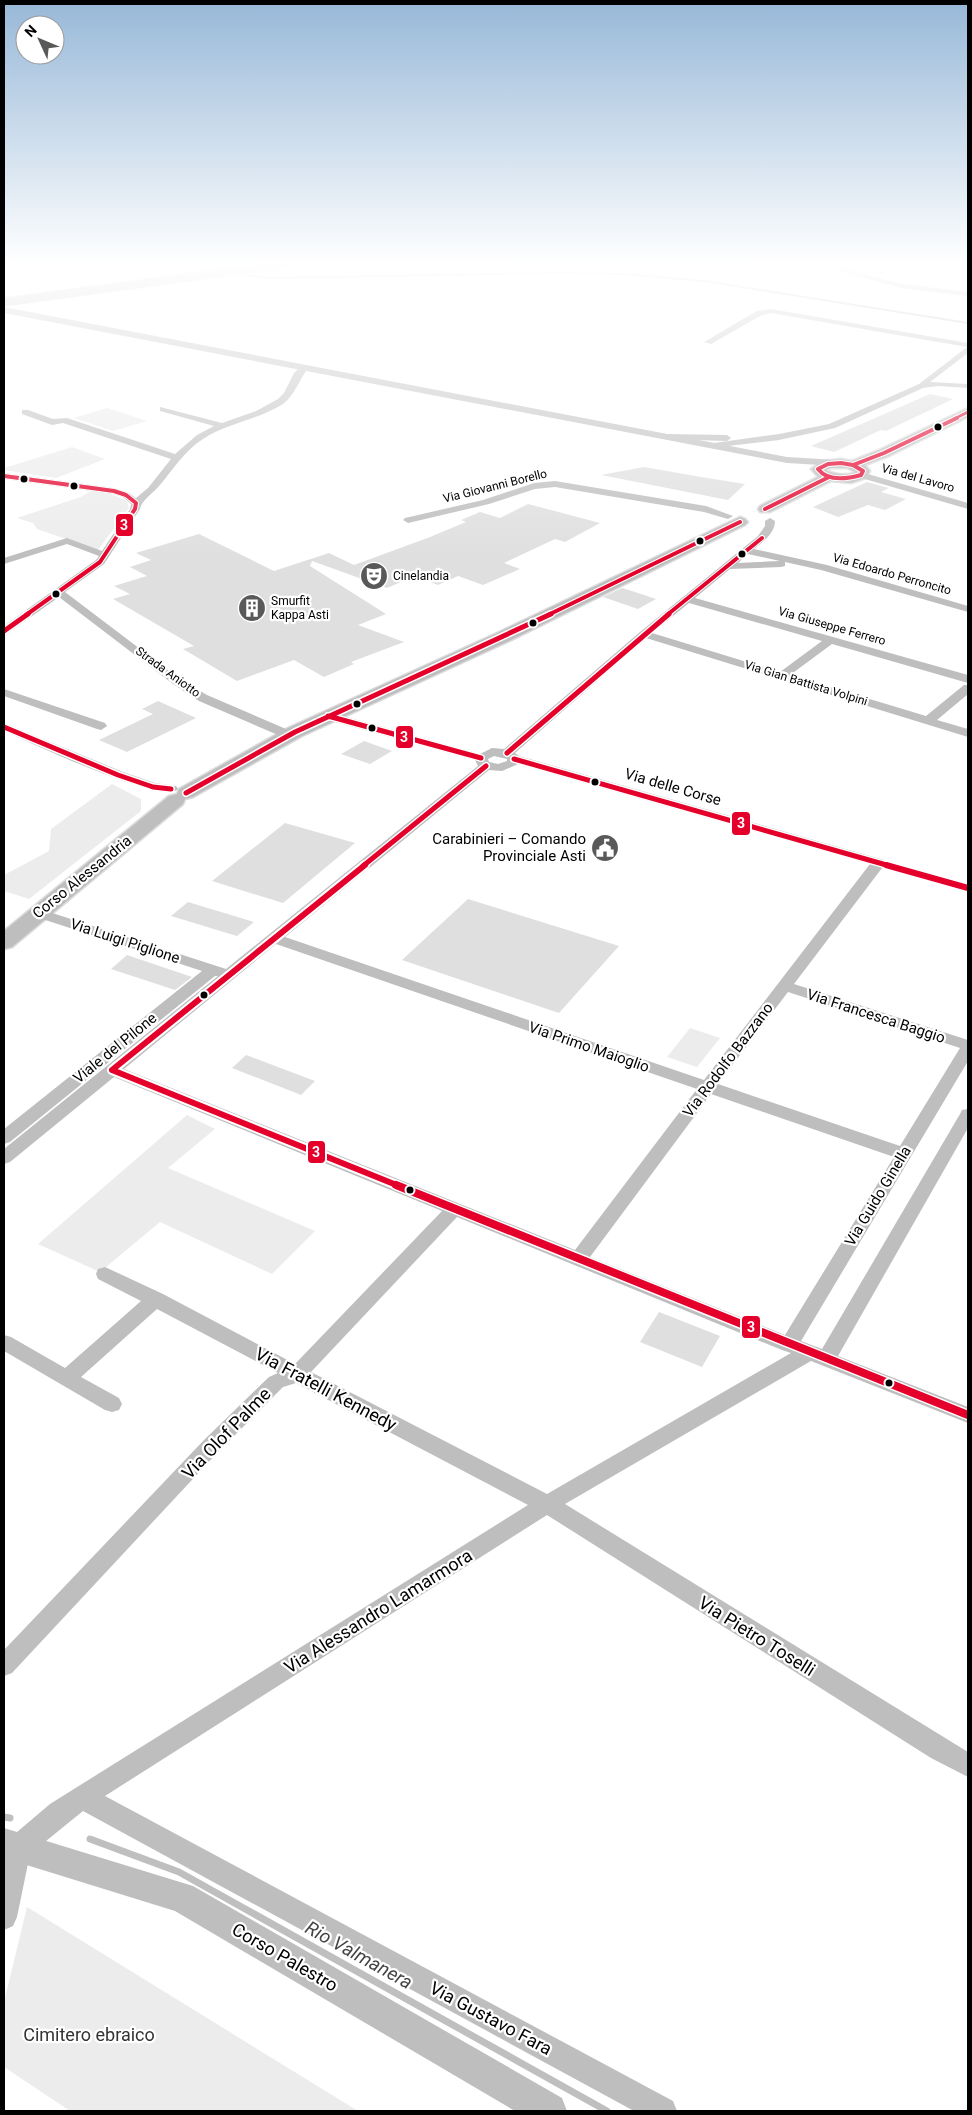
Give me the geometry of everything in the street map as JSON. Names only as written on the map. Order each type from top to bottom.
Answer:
[{"type":"main road","name":"Corso Alessandria","points":[[4,942],[172,794],[328,716],[493,642],[823,474],[851,479],[857,470],[884,453],[967,412]]},
{"type":"main road","name":"Corso Alessandria","points":[[823,474],[818,468],[837,463],[857,470]]},
{"type":"street","points":[[282,363],[761,456],[786,460],[837,463]]},
{"type":"street","points":[[761,456],[752,450],[751,445],[838,424],[921,386],[951,363]]},
{"type":"street","points":[[136,502],[144,498],[191,443],[223,426],[250,417],[282,401],[286,397],[293,381],[305,367]]},
{"type":"street","points":[[938,374],[944,382],[950,385]]},
{"type":"street","points":[[921,386],[938,384],[968,388]]},
{"type":"street","points":[[163,408],[223,426]]},
{"type":"street","points":[[25,412],[52,422],[64,420],[172,456],[176,459]]},
{"type":"street","points":[[665,437],[779,437]]},
{"type":"street","points":[[712,445],[779,437]]},
{"type":"street","points":[[712,445],[722,440],[736,438]]},
{"type":"street","points":[[786,460],[823,474]]},
{"type":"street","name":"Via del Lavoro","points":[[857,470],[968,506]]},
{"type":"street","points":[[4,476],[114,492],[126,495],[136,502]]},
{"type":"street","name":"Via Giovanni Borello","points":[[408,520],[486,502],[534,486],[555,484],[706,510],[747,513]]},
{"type":"street","points":[[4,631],[100,562],[135,509],[136,502]]},
{"type":"street","points":[[510,756],[644,634],[730,566],[762,538],[770,526],[747,513]]},
{"type":"street","points":[[4,560],[67,541],[105,555]]},
{"type":"street","name":"Via Edoardo Perroncito","points":[[747,551],[808,563],[968,609]]},
{"type":"street","name":"Via Edoardo Perroncito","points":[[730,566],[808,563]]},
{"type":"street","points":[[74,582],[81,599],[82,610]]},
{"type":"street","name":"Strada Aniotto","points":[[59,592],[177,682],[196,694],[289,735]]},
{"type":"street","name":"Via Giuseppe Ferrero","points":[[688,599],[968,680]]},
{"type":"street","name":"Via Gian Battista Volpini","points":[[644,634],[968,733]]},
{"type":"street","points":[[783,675],[830,640]]},
{"type":"street","points":[[928,721],[968,688]]},
{"type":"street","points":[[4,692],[101,726]]},
{"type":"street","points":[[328,716],[483,762]]},
{"type":"street","points":[[4,727],[110,772],[172,794]]},
{"type":"street","name":"Viale del Pilone","points":[[4,1158],[275,939],[483,762],[492,752],[510,756]]},
{"type":"street","name":"Via delle Corse","points":[[510,756],[968,888]]},
{"type":"street","name":"Via Rodolfo Bazzano","points":[[579,1258],[706,1087],[879,862]]},
{"type":"street","name":"Via Luigi Piglione","points":[[38,913],[213,970]]},
{"type":"street","name":"Via Primo Maioglio","points":[[275,939],[904,1154]]},
{"type":"street","points":[[213,970],[230,975]]},
{"type":"street","name":"Viale del Pilone","points":[[4,1138],[213,970]]},
{"type":"street","name":"Via Francesca Baggio","points":[[784,986],[968,1047]]},
{"type":"street","name":"Via Guido Ginella","points":[[808,1353],[904,1154],[968,1047]]},
{"type":"street","points":[[112,1070],[579,1258],[808,1353],[968,1414]]},
{"type":"street","points":[[808,1353],[968,1114]]},
{"type":"street","name":"Via Olof Palme","points":[[4,1666],[211,1446],[276,1382],[297,1374],[454,1209]]},
{"type":"street","name":"Via Fratelli Kennedy","points":[[105,1274],[547,1504]]},
{"type":"street","points":[[67,1378],[156,1299]]},
{"type":"street","points":[[4,1342],[112,1404]]},
{"type":"street","name":"Via Alessandro Lamarmora","points":[[11,1845],[82,1797],[547,1504],[808,1353]]},
{"type":"street","name":"Via Pietro Toselli","points":[[547,1504],[923,1740],[968,1765]]},
{"type":"street","name":"Via Gustavo Fara","points":[[82,1797],[663,2111]]},
{"type":"street","points":[[4,1917],[11,1845]]},
{"type":"street","name":"Corso Palestro","points":[[11,1845],[182,1898],[549,2111]]},
{"type":"green space","points":[[107,408],[147,421],[113,431],[74,418]]},
{"type":"green space","points":[[72,447],[105,459],[56,478],[4,470],[4,468]]},
{"type":"green space","points":[[91,491],[111,494],[127,501],[129,508],[98,550],[37,529],[33,523],[17,518],[81,497]]},
{"type":"green space","points":[[112,784],[141,799],[141,811],[29,899],[4,891],[4,875],[49,851],[51,829]]},
{"type":"green space","points":[[690,1028],[720,1038],[697,1067],[667,1057]]},
{"type":"green space","points":[[187,1115],[215,1129],[168,1168],[315,1231],[272,1274],[160,1222],[100,1272],[38,1244]]},
{"type":"green space","name":"Cimitero ebraico","points":[[27,1907],[358,2111],[70,2111],[4,2067],[4,2002]]},
{"type":"building","points":[[930,394],[953,399],[886,431],[881,430],[834,452],[811,446]]},
{"type":"building","points":[[644,467],[745,484],[728,500],[601,475]]},
{"type":"building","points":[[867,482],[889,488],[881,492],[906,499],[885,510],[868,505],[838,517],[813,507]]},
{"type":"building","name":"Smurfit Kappa Asti","points":[[528,504],[600,523],[565,542],[555,539],[504,563],[520,569],[483,585],[458,576],[438,585],[415,576],[387,588],[312,561],[310,566],[386,614],[358,625],[404,642],[351,662],[354,664],[324,677],[294,660],[237,681],[183,649],[194,646],[113,599],[130,594],[114,586],[147,576],[130,567],[151,560],[136,553],[199,534],[274,571],[329,553],[354,565],[466,522],[461,520],[480,512],[500,518]]},
{"type":"building","points":[[622,588],[656,599],[638,609],[603,597]]},
{"type":"building","points":[[158,701],[196,718],[127,752],[99,740],[153,714],[142,709]]},
{"type":"building","points":[[364,741],[392,751],[370,764],[341,754]]},
{"type":"building","points":[[285,823],[355,843],[283,903],[212,881]]},
{"type":"building","points":[[468,899],[619,946],[559,1013],[402,960]]},
{"type":"building","points":[[188,902],[254,922],[237,936],[171,916]]},
{"type":"building","points":[[127,955],[192,977],[175,990],[111,969]]},
{"type":"building","points":[[246,1055],[315,1081],[301,1095],[232,1068]]},
{"type":"building","points":[[659,1312],[720,1336],[702,1367],[640,1342]]},
{"type":"waterway","name":"Rio Valmanera","points":[[4,1817],[10,1818]]},
{"type":"waterway","name":"Rio Valmanera","points":[[90,1839],[179,1872],[607,2111]]},
{"type":"transit line","name":"3","points":[[853,465],[884,453],[968,412]]},
{"type":"transit line","name":"3","points":[[841,463],[853,465],[863,471],[861,475],[832,478],[821,473],[818,469],[828,464],[841,463]]},
{"type":"transit line","name":"3","points":[[4,476],[114,491],[126,495],[136,503],[135,509],[100,562],[4,631]]},
{"type":"transit line","name":"3","points":[[765,509],[829,477]]},
{"type":"transit line","name":"3","points":[[186,793],[295,732],[501,638],[740,522]]},
{"type":"transit line","name":"3","points":[[507,753],[644,634],[762,538]]},
{"type":"transit line","name":"3","points":[[328,716],[481,758]]},
{"type":"transit line","name":"3","points":[[4,727],[118,775],[153,787],[171,789]]},
{"type":"transit line","name":"3","points":[[514,759],[968,888]]},
{"type":"transit line","name":"3","points":[[486,766],[112,1070],[968,1415]]},
{"type":"place","name":"Cinelandia","points":[[374,576]]},
{"type":"place","name":"Smurfit Kappa Asti","points":[[252,608]]},
{"type":"place","name":"Carabinieri – Comando Provinciale Asti","points":[[605,848]]}]
